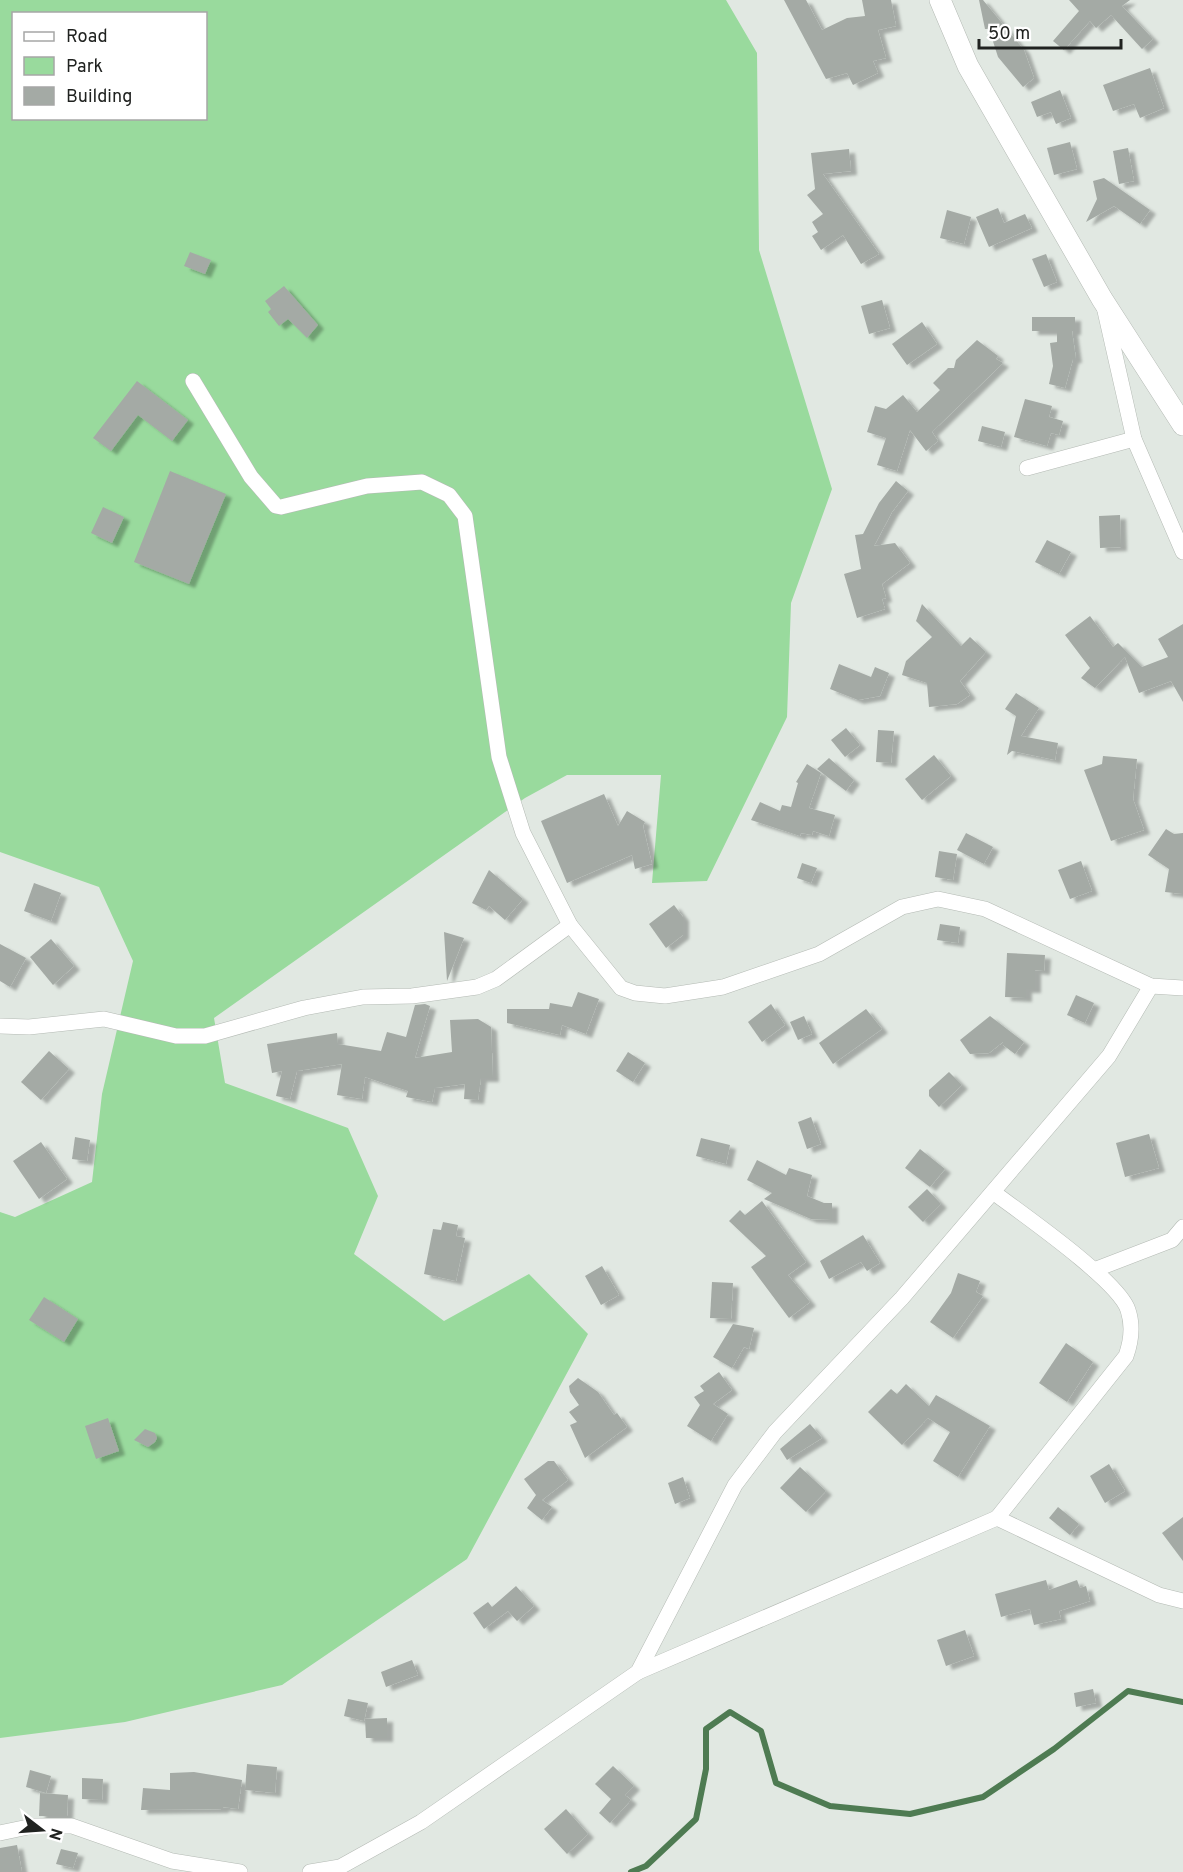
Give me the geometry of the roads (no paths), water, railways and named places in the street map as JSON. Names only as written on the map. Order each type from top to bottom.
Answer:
[{"type":"street","points":[[940,0],[968,66],[1102,299],[1183,425]]},
{"type":"street","points":[[1102,299],[1134,439],[1183,552]]},
{"type":"street","points":[[193,381],[251,477],[276,506],[282,507],[367,486],[422,482],[437,487],[458,504],[465,516],[499,757],[524,833],[570,925],[621,988],[635,993],[665,996],[723,987],[819,954],[902,907],[938,899],[985,909],[1151,986],[1183,988]]},
{"type":"street","points":[[1027,468],[1134,439]]},
{"type":"street","points":[[0,1026],[29,1027],[104,1020],[176,1036],[205,1036],[304,1008],[363,997],[412,996],[477,987],[496,979],[570,925]]},
{"type":"street","points":[[638,1672],[735,1485],[775,1432],[902,1298],[1109,1056],[1151,986]]},
{"type":"street","points":[[310,1872],[340,1867],[421,1822],[638,1672],[997,1518],[1126,1356],[1130,1345],[1128,1309],[1094,1270],[993,1192]]},
{"type":"street","points":[[1094,1270],[1177,1241],[1183,1227]]},
{"type":"street","points":[[997,1518],[1149,1591],[1183,1601]]},
{"type":"street","points":[[0,1833],[33,1826],[72,1826],[172,1861],[240,1872]]},
{"type":"waterway","points":[[631,1872],[646,1866],[696,1819],[706,1769],[706,1729],[730,1712],[761,1731],[776,1783],[830,1806],[910,1814],[983,1797],[1054,1749],[1128,1691],[1183,1702]]}]
